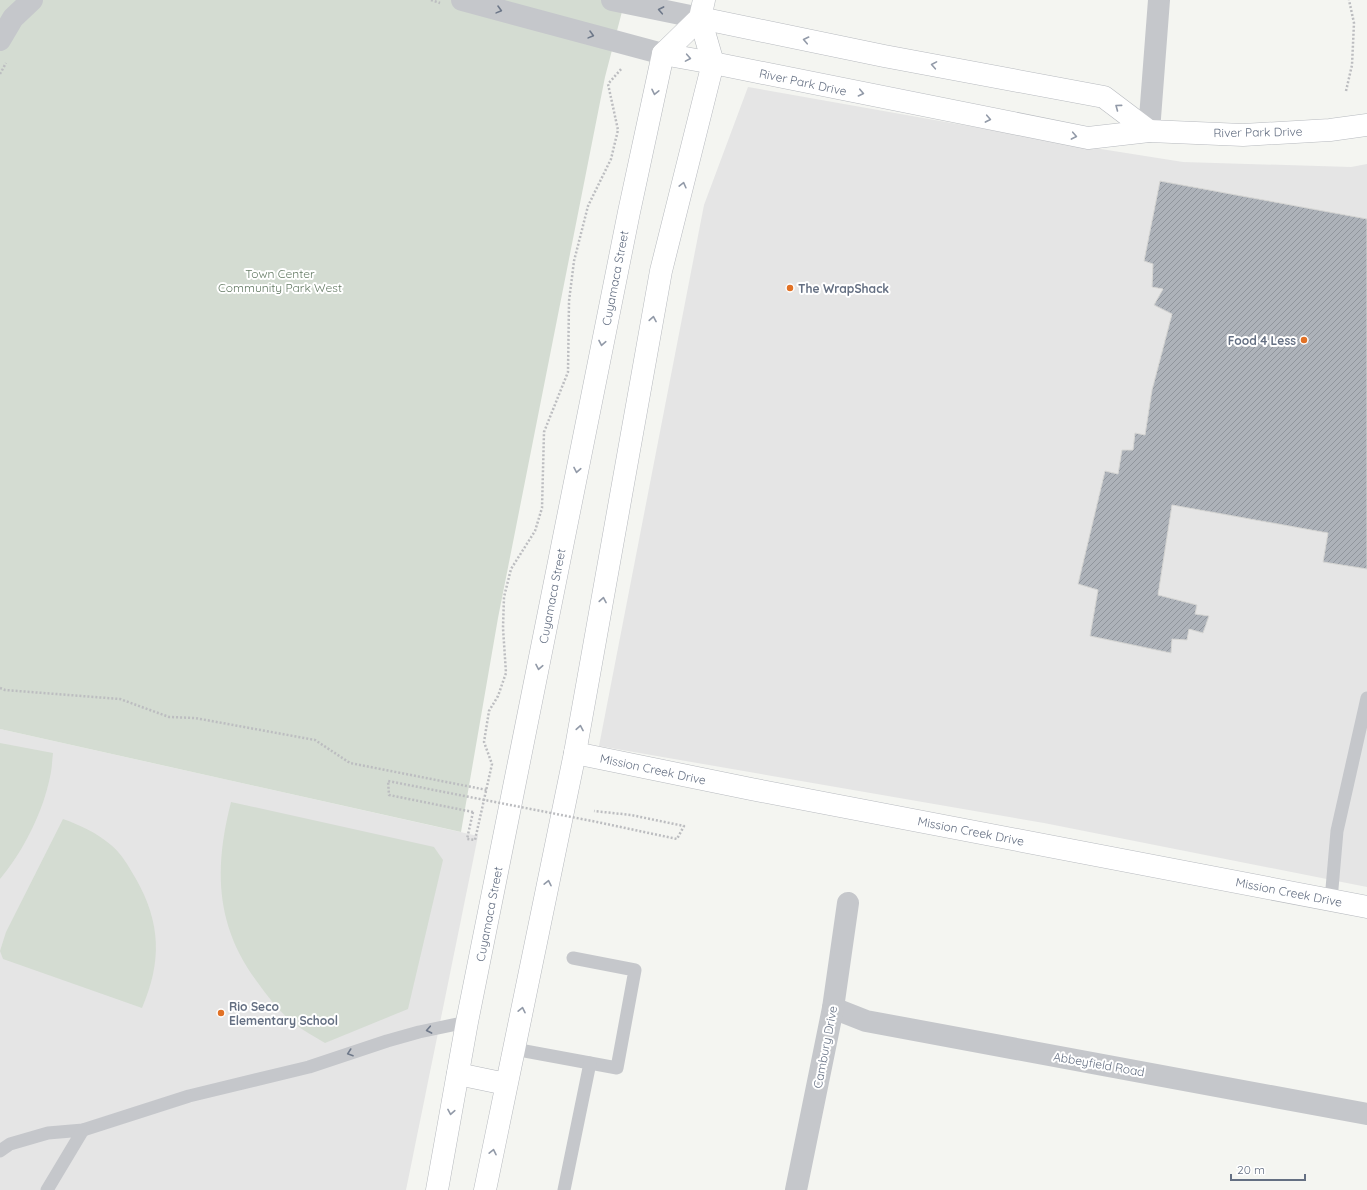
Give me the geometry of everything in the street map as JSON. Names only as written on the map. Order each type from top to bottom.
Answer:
[{"type":"main road","points":[[663,54],[702,9]]},
{"type":"main road","points":[[485,1190],[575,753],[661,271],[713,63],[702,9]]},
{"type":"main road","points":[[702,9],[884,56],[1104,97],[1149,131]]},
{"type":"main road","name":"River Park Drive","points":[[663,54],[1088,138],[1149,131],[1243,135],[1330,130],[1367,125]]},
{"type":"main road","name":"Cuyamaca Street","points":[[437,1190],[467,1022],[627,220],[663,54]]},
{"type":"main road","name":"Mission Creek Drive","points":[[575,753],[751,789],[1367,907]]},
{"type":"main road","points":[[458,1074],[506,1084]]},
{"type":"street","points":[[0,40],[13,18],[32,0]]},
{"type":"street","name":"River Park Drive","points":[[462,0],[663,54]]},
{"type":"street","points":[[612,0],[702,9]]},
{"type":"street","points":[[1149,131],[1159,0]]},
{"type":"street","name":"Cambury Drive","points":[[796,1190],[833,1008],[848,903]]},
{"type":"street","name":"Abbeyfield Road","points":[[833,1008],[866,1021],[1367,1114]]},
{"type":"lane","points":[[1331,900],[1337,831],[1367,698]]},
{"type":"lane","points":[[514,1048],[617,1068],[635,970],[573,958]]},
{"type":"lane","points":[[0,1151],[10,1144],[48,1133],[83,1130],[189,1096],[309,1067],[406,1035],[467,1022]]},
{"type":"lane","points":[[564,1190],[590,1063]]},
{"type":"lane","points":[[47,1190],[83,1130]]},
{"type":"path","points":[[1346,91],[1352,65],[1354,23],[1349,0]]},
{"type":"path","points":[[594,811],[631,815],[684,826],[677,839],[597,822],[388,781],[389,795],[472,812],[467,839],[475,840],[487,790],[492,764],[484,742],[489,711],[498,696],[506,673],[503,628],[504,597],[511,569],[535,531],[542,508],[544,432],[568,372],[569,301],[574,261],[588,206],[612,159],[618,130],[608,84],[626,63]]},
{"type":"path","points":[[0,688],[38,694],[120,699],[169,717],[195,718],[316,740],[350,763],[487,790]]},
{"type":"shaded area","points":[[748,87],[1082,146],[1183,162],[1351,167],[1367,164],[1367,887],[1044,823],[599,746],[704,205]]},
{"type":"shaded area","name":"Rio Seco Elementary School","points":[[0,729],[478,836],[406,1190],[0,1190]]},
{"type":"green space","name":"Town Center Community Park West","points":[[0,0],[625,0],[605,77],[498,618],[461,832],[0,729]]},
{"type":"green space","points":[[0,743],[53,753],[47,790],[37,818],[17,857],[0,879]]},
{"type":"green space","points":[[231,802],[434,847],[443,860],[408,1009],[325,1043],[292,1022],[274,1004],[244,962],[233,940],[226,918],[222,896],[221,874],[222,851]]},
{"type":"green space","points":[[63,819],[94,833],[115,849],[128,865],[144,895],[154,927],[156,943],[153,975],[149,991],[142,1008],[3,959],[0,951],[6,932]]},
{"type":"building","points":[[1160,181],[1367,219],[1367,569],[1323,562],[1328,533],[1172,505],[1158,595],[1197,605],[1195,614],[1209,616],[1203,633],[1189,629],[1187,640],[1172,639],[1171,653],[1090,636],[1098,590],[1078,584],[1105,471],[1118,474],[1122,450],[1133,450],[1135,433],[1145,435],[1152,390],[1172,314],[1154,305],[1163,289],[1152,287],[1153,264],[1144,261]]},
{"type":"place","name":"The WrapShack","points":[[790,288]]},
{"type":"place","name":"Food 4 Less","points":[[1304,340]]},
{"type":"place","name":"Rio Seco Elementary School","points":[[221,1013]]}]
